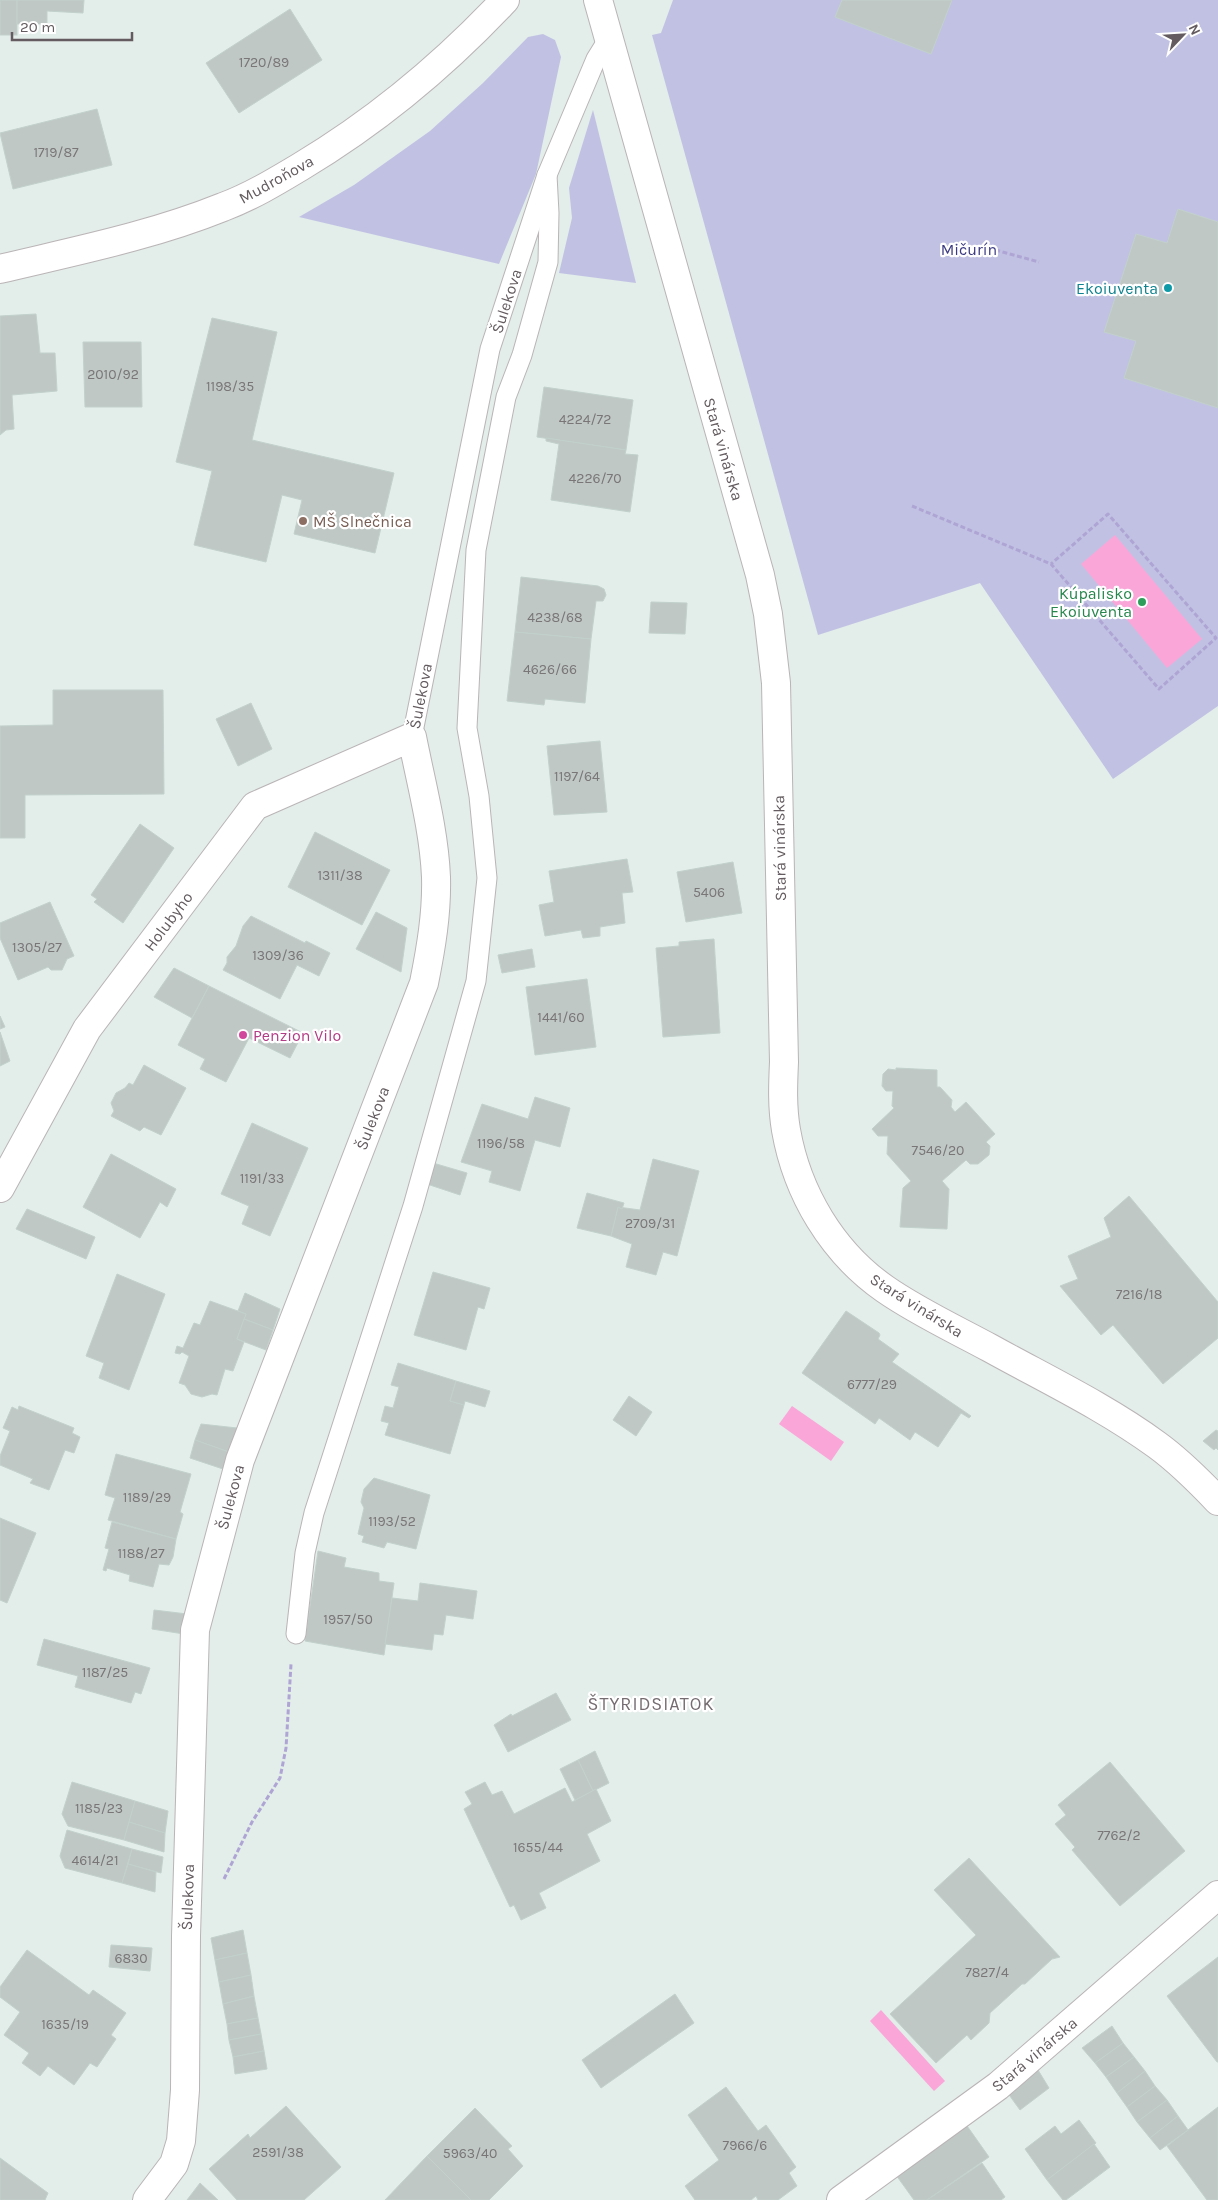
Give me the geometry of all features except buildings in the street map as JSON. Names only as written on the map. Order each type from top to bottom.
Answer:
[{"type":"street","name":"Mudroňova","points":[[0,269],[152,232],[225,206],[255,192],[340,143],[388,108],[443,62],[505,0]]},
{"type":"street","name":"Stará vinárska","points":[[598,0],[760,575],[768,614],[776,683],[784,1052],[783,1102],[791,1154],[804,1190],[814,1210],[837,1244],[874,1281],[918,1309],[1085,1400],[1134,1429],[1183,1467],[1218,1501]]},
{"type":"street","name":"Holubyho","points":[[0,1188],[87,1029],[255,806],[412,737]]},
{"type":"street","name":"Šulekova","points":[[147,2200],[174,2164],[181,2142],[185,2090],[186,1936],[195,1630],[240,1460],[424,984],[430,955],[434,929],[436,876],[431,836],[412,737]]},
{"type":"street","name":"Stará vinárska","points":[[841,2200],[998,2086],[1218,1895]]},
{"type":"lane","name":"Šulekova","points":[[412,737],[490,349],[547,175],[596,59],[609,38]]},
{"type":"lane","points":[[296,1634],[305,1554],[314,1513],[414,1206],[476,980],[487,878],[479,796],[467,728],[476,550],[506,397],[522,355],[548,262],[549,213],[547,175]]},
{"type":"path","points":[[988,248],[1039,262]]},
{"type":"path","points":[[912,506],[1051,564],[1159,689],[1216,638],[1108,514],[1051,564]]},
{"type":"path","points":[[219,1887],[229,1871],[252,1822],[280,1778],[286,1748],[290,1676],[296,1634]]},
{"type":"green space","name":"Mičurín","points":[[673,0],[1218,0],[1218,706],[1113,779],[980,583],[818,635],[652,35],[661,33]]},
{"type":"green space","points":[[543,34],[555,40],[561,57],[536,174],[499,264],[299,217],[354,185],[430,131],[483,83],[528,37]]},
{"type":"green space","points":[[593,110],[636,283],[559,273],[572,218],[569,188]]},
{"type":"shaded area","name":"Kúpalisko Ekoiuventa","points":[[1115,535],[1202,639],[1167,668],[1081,564]]},
{"type":"shaded area","points":[[792,1406],[844,1442],[831,1461],[779,1424]]},
{"type":"shaded area","points":[[881,2010],[945,2081],[934,2091],[870,2021]]},
{"type":"place","name":"Ekoiuventa","points":[[1168,288]]},
{"type":"place","name":"MŠ Slnečnica","points":[[303,521]]},
{"type":"place","name":"Kúpalisko Ekoiuventa","points":[[1142,602]]},
{"type":"place","name":"Penzion Vilo","points":[[243,1035]]},
{"type":"district","name":"ŠTYRIDSIATOK","points":[[651,1704]]}]
